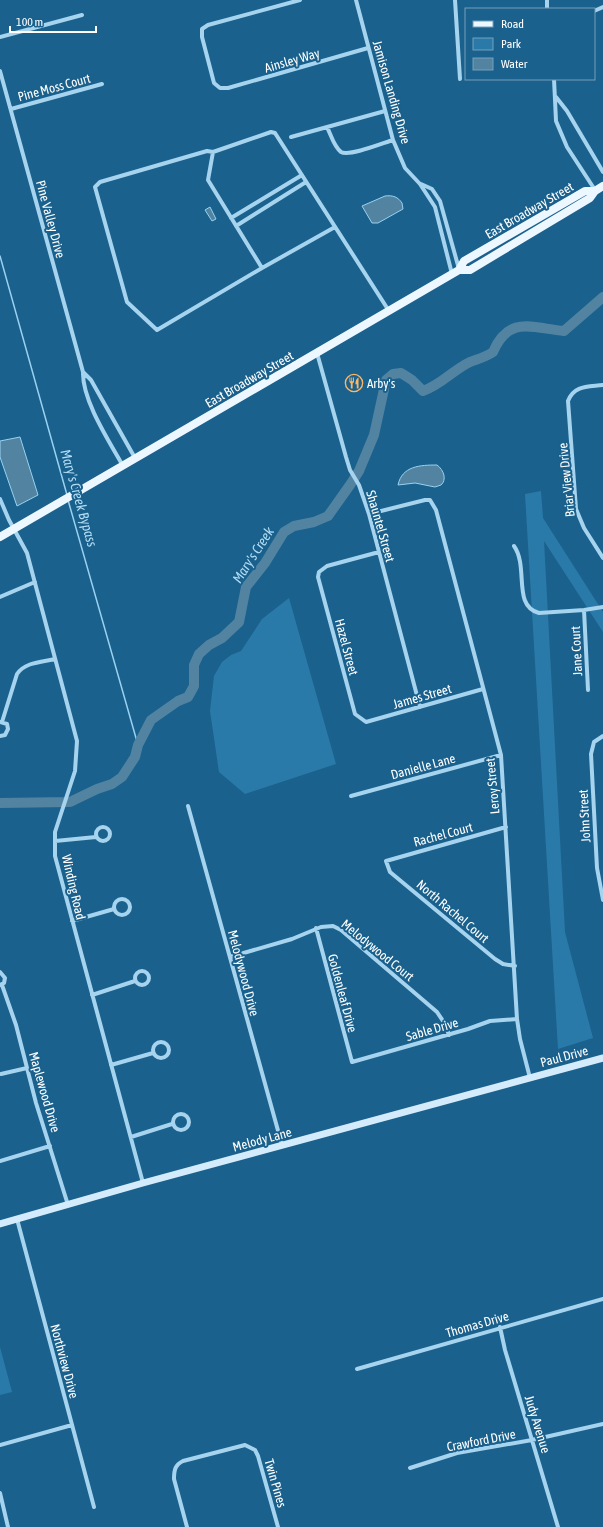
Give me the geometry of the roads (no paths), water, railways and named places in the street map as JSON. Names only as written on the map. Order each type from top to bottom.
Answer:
[{"type":"main road","name":"East Broadway Street","points":[[0,537],[456,272],[470,270],[561,217],[590,198],[595,191],[603,186]]},
{"type":"main road","name":"East Broadway Street","points":[[456,272],[464,261],[585,190],[595,191]]},
{"type":"main road","points":[[502,251],[503,245],[533,227],[544,215]]},
{"type":"street","name":"Ainsley Way","points":[[300,0],[208,25],[202,29],[202,37],[214,83],[220,88],[228,88],[368,48]]},
{"type":"street","name":"Jamison Landing Drive","points":[[356,0],[393,140],[405,168],[420,184],[435,207],[456,272]]},
{"type":"street","points":[[455,0],[460,79]]},
{"type":"street","points":[[0,37],[82,15]]},
{"type":"street","name":"Pine Valley Drive","points":[[0,71],[83,372],[82,383],[100,426],[123,466]]},
{"type":"street","points":[[554,80],[556,121],[567,148],[595,191]]},
{"type":"street","name":"Pine Moss Court","points":[[11,109],[102,84]]},
{"type":"street","points":[[556,97],[568,111],[603,172]]},
{"type":"street","points":[[291,138],[385,111]]},
{"type":"street","points":[[327,127],[337,148],[342,153],[350,153],[393,140]]},
{"type":"street","points":[[335,227],[157,330],[127,302],[95,187],[100,182],[207,151],[213,152],[271,132],[275,133],[389,311]]},
{"type":"street","points":[[213,152],[208,180],[262,268]]},
{"type":"street","points":[[231,218],[302,175]]},
{"type":"street","points":[[236,226],[306,182]]},
{"type":"street","name":"Jamison Landing Drive","points":[[420,184],[432,189],[440,201],[456,272]]},
{"type":"street","name":"Shauntel Street","points":[[317,353],[350,470],[359,485],[369,514],[420,706]]},
{"type":"street","name":"Pine Valley Drive","points":[[83,372],[91,380],[135,458]]},
{"type":"street","name":"Briar View Drive","points":[[603,386],[579,388],[571,393],[568,401],[576,510],[584,528],[603,558]]},
{"type":"street","name":"Winding Road","points":[[0,499],[27,553],[77,741],[75,771],[55,832],[57,869],[143,1183]]},
{"type":"street","name":"Leroy Street","points":[[369,514],[420,500],[430,500],[436,510],[482,689],[501,756],[515,966],[517,1019],[520,1039],[530,1078]]},
{"type":"street","points":[[514,546],[521,558],[524,601],[532,611],[539,613],[584,610],[603,607]]},
{"type":"street","name":"Hazel Street","points":[[366,722],[355,714],[318,582],[319,572],[327,566],[379,552]]},
{"type":"street","points":[[0,597],[35,582]]},
{"type":"street","name":"Jane Court","points":[[584,610],[588,690]]},
{"type":"street","points":[[0,736],[5,735],[8,731],[8,726],[1,722],[20,669],[26,665],[55,659]]},
{"type":"street","name":"James Street","points":[[366,722],[482,689]]},
{"type":"street","name":"John Street","points":[[603,736],[594,742],[591,754],[597,868],[603,900]]},
{"type":"street","name":"Danielle Lane","points":[[351,796],[501,756]]},
{"type":"street","name":"Melodywood Drive","points":[[188,806],[282,1145]]},
{"type":"street","name":"Rachel Court","points":[[386,861],[506,827]]},
{"type":"street","points":[[55,841],[96,838]]},
{"type":"street","name":"North Rachel Court","points":[[386,861],[390,872],[495,959],[503,964],[515,966]]},
{"type":"street","points":[[72,921],[114,909]]},
{"type":"street","name":"Melodywood Court","points":[[230,957],[278,943],[316,928],[329,925],[341,930],[437,1012],[449,1035]]},
{"type":"street","name":"Goldenleaf Drive","points":[[316,928],[352,1062]]},
{"type":"street","name":"Maplewood Drive","points":[[0,972],[5,978],[1,985],[16,1025],[27,1068],[68,1205]]},
{"type":"street","points":[[92,995],[135,981]]},
{"type":"street","name":"Sable Drive","points":[[352,1062],[449,1035],[490,1021],[517,1019]]},
{"type":"street","points":[[111,1065],[153,1053]]},
{"type":"street","name":"Paul Drive","points":[[530,1078],[603,1058]]},
{"type":"street","points":[[1,1074],[27,1068]]},
{"type":"street","name":"Melody Lane","points":[[0,1224],[143,1183],[530,1078]]},
{"type":"street","points":[[178,1114],[186,1115],[189,1120],[187,1128],[182,1130],[176,1129],[172,1124],[174,1116],[178,1114]]},
{"type":"street","points":[[131,1137],[172,1124]]},
{"type":"street","points":[[0,1161],[50,1146]]},
{"type":"street","name":"Northview Drive","points":[[17,1219],[94,1507]]},
{"type":"street","name":"Thomas Drive","points":[[357,1369],[603,1298]]},
{"type":"street","name":"Judy Avenue","points":[[500,1327],[558,1527]]},
{"type":"street","name":"Crawford Drive","points":[[410,1468],[458,1453],[532,1440],[603,1424]]},
{"type":"street","points":[[0,1445],[72,1425]]},
{"type":"street","name":"Twin Pines","points":[[187,1527],[174,1479],[174,1471],[177,1465],[183,1461],[239,1446],[250,1447],[255,1450],[258,1456],[278,1527]]},
{"type":"street","points":[[0,1493],[8,1527]]},
{"type":"water","points":[[385,196],[393,196],[399,199],[402,203],[403,209],[378,223],[372,223],[362,206]]},
{"type":"water","points":[[210,207],[216,219],[212,221],[205,210]]},
{"type":"water","points":[[20,437],[38,495],[17,506],[0,457],[0,441]]},
{"type":"water","points":[[437,465],[444,475],[444,480],[441,485],[435,487],[415,483],[398,485],[403,474],[408,470],[418,466]]},
{"type":"waterway","name":"Mary's Creek Bypass","points":[[0,256],[67,495]]},
{"type":"waterway","name":"Mary's Creek","points":[[0,803],[70,802],[97,789],[112,784],[122,777],[135,757],[138,745],[151,720],[178,701],[188,697],[194,686],[194,665],[199,654],[209,645],[222,638],[239,622],[246,587],[265,563],[284,532],[294,526],[314,522],[328,516],[350,485],[359,471],[374,435],[386,380],[393,374],[401,373],[412,380],[423,391],[436,385],[464,365],[485,357],[493,352],[499,340],[514,328],[522,326],[564,331],[603,297]]},
{"type":"waterway","name":"Mary's Creek Bypass","points":[[68,500],[138,745]]},
{"type":"place","name":"Arby's","points":[[354,383]]}]
